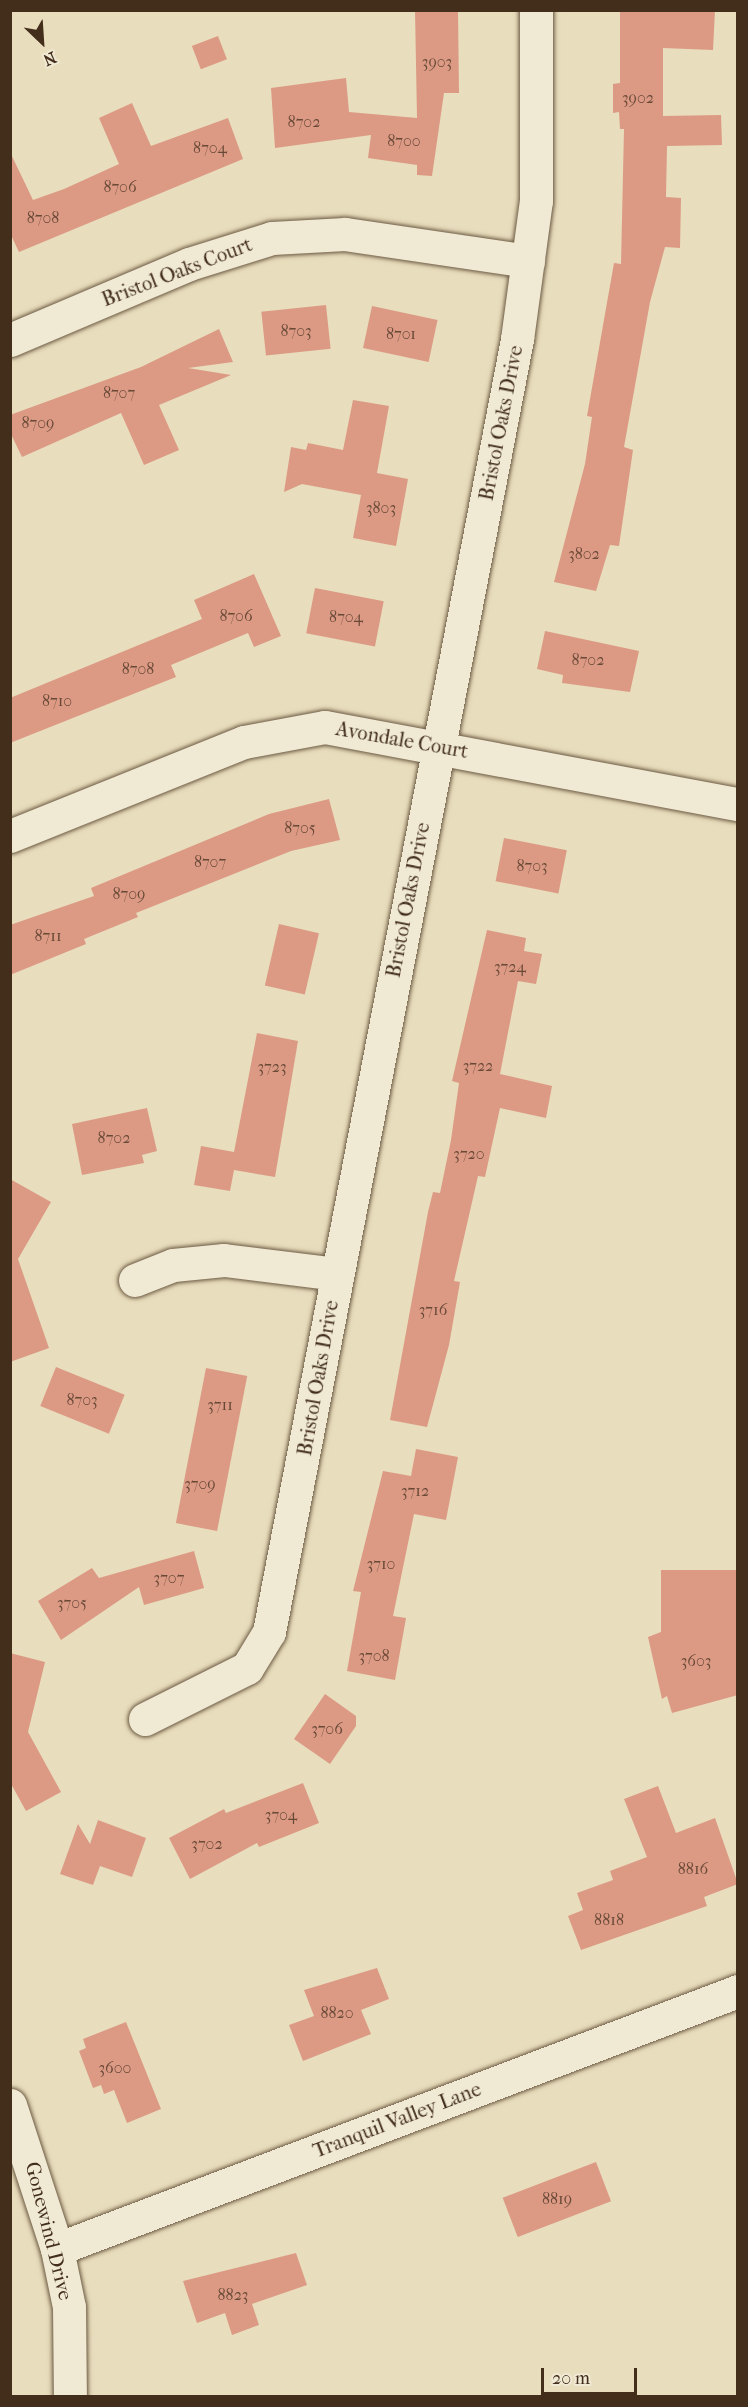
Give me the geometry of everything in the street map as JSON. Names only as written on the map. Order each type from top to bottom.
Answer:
[{"type":"street","name":"Bristol Oaks Drive","points":[[145,1719],[247,1668],[269,1632],[336,1274],[440,746],[528,261],[536,201],[536,10]]},
{"type":"street","name":"Bristol Oaks Court","points":[[10,340],[189,264],[272,238],[368,236],[528,261]]},
{"type":"street","name":"Avondale Court","points":[[10,836],[276,733],[325,727],[440,746],[738,804]]},
{"type":"street","points":[[135,1280],[173,1265],[214,1260],[336,1274]]},
{"type":"street","name":"Tranquil Valley Lane","points":[[57,2249],[738,1991]]},
{"type":"street","name":"Gonewind Drive","points":[[10,2105],[57,2249],[69,2307],[70,2397]]},
{"type":"building","points":[[415,10],[458,10],[459,93],[444,93],[432,176],[417,175],[417,165],[368,158],[371,135],[275,148],[271,88],[346,78],[349,112],[417,118]]},
{"type":"building","points":[[620,10],[715,10],[713,50],[663,48],[663,116],[721,115],[722,145],[667,146],[666,197],[681,198],[680,248],[665,247],[650,302],[624,447],[633,450],[619,546],[610,545],[596,591],[554,582],[585,464],[592,417],[587,416],[614,263],[621,264],[624,129],[620,129],[619,112],[613,113],[613,84],[620,83]]},
{"type":"building","points":[[218,36],[227,59],[201,69],[192,46]]},
{"type":"building","points":[[132,103],[151,146],[228,118],[243,159],[19,252],[10,233],[10,152],[33,200],[64,189],[119,164],[99,118]]},
{"type":"building","points":[[326,305],[331,349],[266,356],[261,312]]},
{"type":"building","points":[[372,306],[438,320],[429,362],[363,348]]},
{"type":"building","points":[[219,329],[233,362],[188,368],[231,375],[159,405],[179,450],[144,465],[121,413],[22,457],[10,432],[10,415],[141,367]]},
{"type":"building","points":[[353,400],[389,406],[377,473],[408,479],[396,546],[353,538],[361,495],[302,484],[284,492],[291,447],[306,450],[308,443],[343,450]]},
{"type":"building","points":[[254,574],[281,636],[254,647],[248,633],[171,665],[176,677],[10,743],[10,698],[202,619],[194,600]]},
{"type":"building","points":[[315,588],[384,601],[375,647],[306,633]]},
{"type":"building","points":[[545,631],[639,651],[630,692],[562,683],[563,675],[537,669]]},
{"type":"building","points":[[329,799],[340,840],[291,851],[136,913],[138,917],[84,939],[86,944],[10,975],[10,925],[94,896],[91,888],[269,814]]},
{"type":"building","points":[[504,838],[567,850],[558,893],[496,881]]},
{"type":"building","points":[[279,924],[319,933],[305,995],[265,985]]},
{"type":"building","points":[[487,930],[526,938],[524,951],[542,954],[536,984],[518,981],[500,1074],[552,1086],[546,1118],[500,1108],[485,1177],[478,1176],[454,1281],[460,1282],[449,1345],[427,1427],[390,1420],[428,1212],[433,1192],[440,1193],[451,1140],[459,1083],[452,1081]]},
{"type":"building","points":[[257,1033],[298,1041],[275,1177],[234,1170],[230,1191],[194,1185],[201,1146],[234,1152]]},
{"type":"building","points":[[147,1108],[157,1151],[142,1155],[144,1163],[82,1175],[72,1124]]},
{"type":"building","points":[[10,1179],[51,1202],[18,1259],[49,1348],[10,1362]]},
{"type":"building","points":[[56,1367],[125,1395],[109,1434],[40,1406]]},
{"type":"building","points":[[206,1368],[247,1376],[217,1531],[176,1523]]},
{"type":"building","points":[[416,1449],[458,1457],[446,1520],[414,1514],[393,1616],[406,1618],[395,1680],[347,1671],[361,1592],[353,1591],[383,1471],[411,1476]]},
{"type":"building","points":[[194,1551],[204,1588],[144,1605],[139,1587],[61,1640],[38,1601],[92,1568],[99,1578]]},
{"type":"building","points":[[661,1570],[738,1570],[738,1695],[672,1713],[667,1696],[662,1699],[648,1637],[661,1632]]},
{"type":"building","points":[[10,1653],[45,1662],[28,1732],[61,1792],[26,1811],[10,1782]]},
{"type":"building","points":[[325,1694],[356,1716],[356,1726],[330,1764],[294,1739]]},
{"type":"building","points":[[303,1783],[319,1823],[259,1847],[257,1843],[190,1879],[169,1838],[224,1809],[226,1813]]},
{"type":"building","points":[[658,1786],[676,1833],[715,1818],[738,1884],[704,1897],[707,1906],[581,1950],[568,1916],[583,1910],[577,1893],[613,1880],[610,1871],[647,1857],[624,1799]]},
{"type":"building","points":[[98,1820],[146,1838],[132,1877],[100,1866],[93,1885],[60,1874],[78,1824],[90,1844]]},
{"type":"building","points":[[377,1968],[389,1999],[361,2010],[371,2034],[303,2061],[289,2025],[314,2016],[304,1990]]},
{"type":"building","points":[[126,2022],[161,2109],[127,2123],[114,2090],[104,2094],[101,2085],[93,2088],[79,2051],[86,2048],[83,2039]]},
{"type":"building","points":[[596,2162],[611,2201],[518,2237],[503,2198]]},
{"type":"building","points":[[296,2253],[307,2285],[252,2304],[259,2325],[232,2335],[225,2313],[197,2323],[183,2281]]}]
